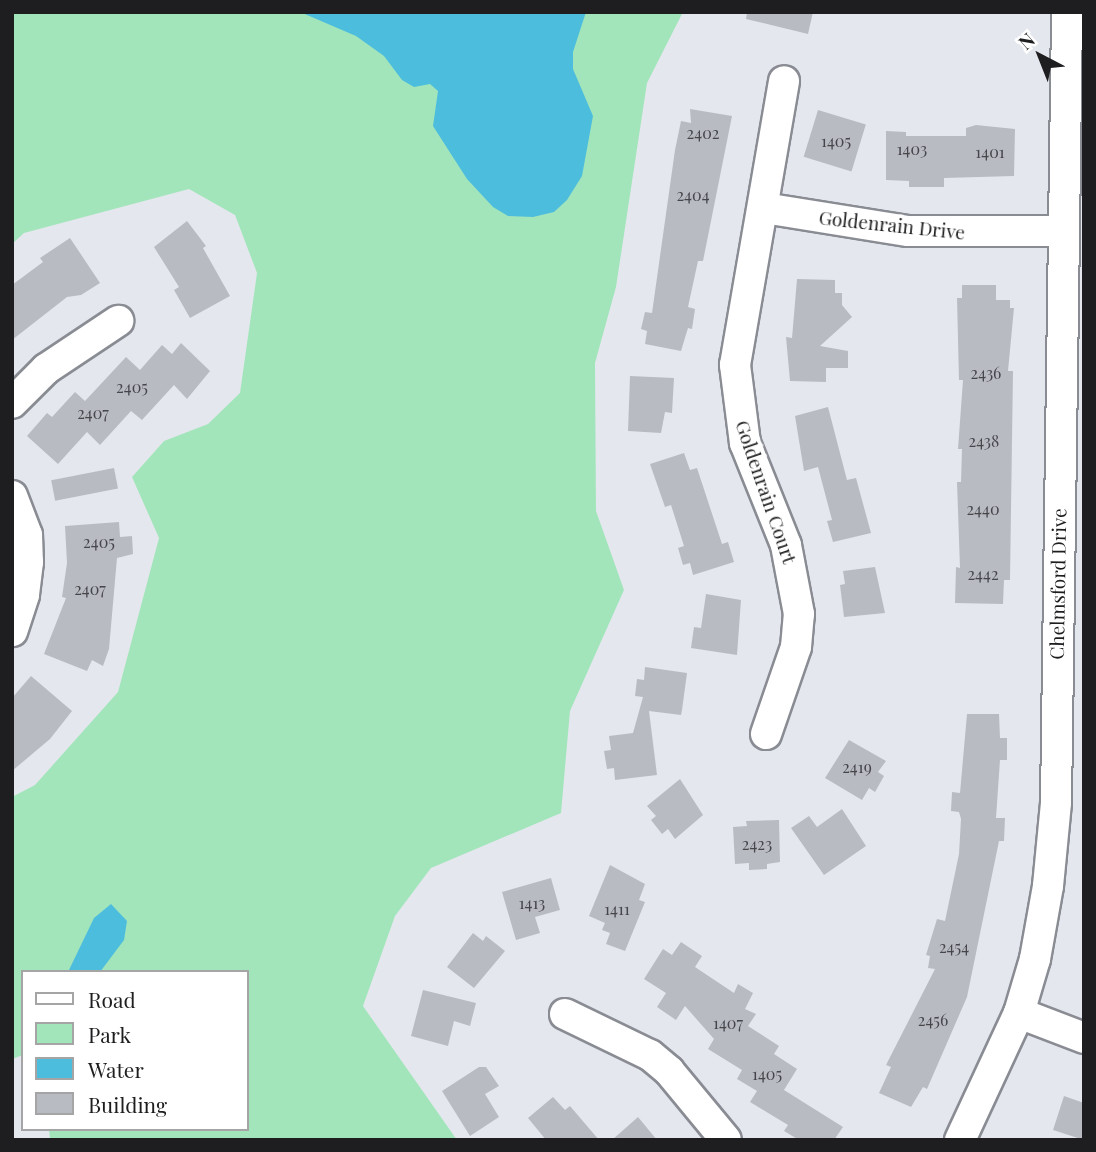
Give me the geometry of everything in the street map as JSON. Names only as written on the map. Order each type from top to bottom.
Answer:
[{"type":"street","name":"Chelmsford Drive","points":[[960,1140],[1019,1013],[1046,898],[1056,803],[1067,12]]},
{"type":"street","name":"Goldenrain Court","points":[[766,734],[796,647],[799,614],[786,545],[756,474],[738,409],[735,365],[784,81]]},
{"type":"street","name":"Goldenrain Drive","points":[[764,208],[908,231],[1063,231]]},
{"type":"street","points":[[12,403],[46,369],[118,321]]},
{"type":"street","points":[[12,496],[27,535],[28,562],[24,595],[12,631]]},
{"type":"street","points":[[1019,1013],[1084,1038]]},
{"type":"street","points":[[565,1014],[650,1055],[669,1071],[726,1140]]},
{"type":"green space","points":[[12,12],[683,12],[647,83],[616,287],[595,363],[596,511],[624,590],[570,711],[561,813],[431,868],[395,916],[363,1006],[457,1140],[50,1140],[49,1131],[248,1131],[248,970],[21,970],[21,1056],[12,1059],[12,797],[35,785],[118,692],[159,538],[132,477],[164,441],[208,424],[240,393],[257,273],[235,215],[189,189],[24,233],[12,244]]},
{"type":"water","points":[[300,12],[586,12],[573,52],[573,69],[593,116],[582,176],[567,200],[554,212],[533,217],[508,216],[493,207],[467,179],[433,126],[438,91],[430,84],[414,87],[402,80],[384,56],[356,36]]},
{"type":"water","points":[[111,904],[127,921],[124,940],[102,970],[69,970],[94,918]]},
{"type":"building","points":[[747,12],[813,12],[808,34],[746,19]]},
{"type":"building","points":[[690,109],[732,116],[703,261],[698,261],[688,307],[695,309],[692,329],[688,328],[681,351],[645,344],[647,331],[641,329],[645,312],[652,313],[675,150],[681,121],[691,123]]},
{"type":"building","points":[[818,110],[866,125],[851,171],[804,157]]},
{"type":"building","points":[[976,125],[1015,129],[1014,176],[944,178],[944,187],[909,187],[909,181],[886,180],[886,131],[906,132],[906,136],[966,136],[966,128]]},
{"type":"building","points":[[187,221],[206,246],[203,248],[230,296],[190,318],[174,290],[179,287],[154,247]]},
{"type":"building","points":[[70,238],[100,283],[81,295],[67,297],[12,340],[12,285],[43,262],[40,258]]},
{"type":"building","points":[[797,279],[835,280],[835,293],[842,293],[842,305],[852,317],[820,346],[848,351],[848,368],[826,368],[826,382],[790,381],[786,337],[792,338]]},
{"type":"building","points":[[962,285],[996,285],[996,300],[1010,300],[1010,308],[1014,308],[1008,371],[1013,371],[1010,580],[1004,580],[1003,604],[955,603],[956,567],[960,568],[957,482],[961,482],[962,449],[958,449],[963,380],[959,380],[957,298],[962,298]]},
{"type":"building","points":[[181,343],[210,371],[187,399],[174,385],[142,420],[131,411],[100,445],[87,432],[58,464],[27,436],[47,413],[52,417],[75,392],[85,401],[126,357],[140,370],[162,345],[172,354]]},
{"type":"building","points":[[630,376],[674,378],[672,413],[665,412],[661,433],[628,431]]},
{"type":"building","points":[[828,407],[847,480],[856,478],[871,533],[833,542],[827,521],[832,520],[818,467],[804,471],[795,416]]},
{"type":"building","points":[[684,453],[690,470],[697,468],[722,544],[728,542],[734,562],[693,575],[690,563],[683,565],[678,548],[684,546],[671,505],[665,507],[650,464]]},
{"type":"building","points":[[114,468],[118,489],[55,501],[51,480]]},
{"type":"building","points":[[119,522],[120,537],[132,536],[133,554],[117,558],[109,649],[103,666],[92,660],[87,671],[44,654],[66,598],[62,597],[67,563],[65,526]]},
{"type":"building","points":[[875,567],[885,613],[844,617],[840,585],[845,584],[843,571]]},
{"type":"building","points":[[706,594],[741,600],[737,655],[691,648],[694,627],[701,628]]},
{"type":"building","points":[[645,667],[687,673],[681,715],[649,711],[657,775],[615,780],[614,768],[607,769],[604,751],[611,750],[609,736],[633,733],[643,697],[635,696],[637,679],[644,680]]},
{"type":"building","points":[[31,676],[72,711],[50,739],[12,771],[12,698]]},
{"type":"building","points":[[967,714],[999,714],[1000,738],[1007,738],[1007,760],[1000,760],[996,818],[1005,818],[1004,841],[999,841],[967,997],[927,1089],[923,1087],[911,1107],[879,1093],[891,1067],[886,1065],[935,969],[928,968],[930,956],[926,955],[937,919],[945,921],[959,854],[961,819],[959,812],[951,811],[952,792],[960,793]]},
{"type":"building","points":[[849,740],[886,761],[878,772],[884,776],[875,792],[869,788],[862,800],[825,778]]},
{"type":"building","points":[[680,779],[703,815],[675,839],[668,829],[662,834],[651,820],[656,816],[647,806]]},
{"type":"building","points":[[842,809],[866,846],[824,875],[791,828],[809,816],[817,827]]},
{"type":"building","points":[[779,820],[780,862],[767,864],[767,869],[749,870],[749,863],[735,864],[733,827],[747,826],[746,821]]},
{"type":"building","points":[[610,865],[645,884],[639,900],[645,902],[625,951],[606,944],[610,933],[602,930],[605,923],[589,916]]},
{"type":"building","points":[[551,878],[560,910],[535,917],[540,933],[516,940],[502,892]]},
{"type":"building","points":[[473,933],[483,941],[486,936],[505,951],[474,988],[447,967]]},
{"type":"building","points":[[681,942],[702,956],[695,967],[734,993],[738,984],[753,993],[745,1009],[756,1014],[748,1026],[779,1046],[774,1054],[797,1069],[784,1090],[843,1127],[834,1140],[799,1140],[784,1131],[788,1125],[750,1102],[757,1091],[737,1079],[742,1070],[708,1049],[714,1039],[685,1006],[676,1020],[657,1007],[666,993],[644,979],[663,949],[672,955]]},
{"type":"building","points":[[423,990],[476,1003],[470,1026],[454,1021],[448,1046],[411,1036]]},
{"type":"building","points":[[479,1067],[486,1067],[499,1086],[485,1094],[499,1117],[470,1136],[442,1091]]},
{"type":"building","points":[[1064,1096],[1084,1103],[1084,1140],[1053,1130]]},
{"type":"building","points":[[553,1097],[565,1110],[570,1106],[599,1140],[546,1140],[528,1118]]},
{"type":"building","points":[[638,1117],[657,1140],[612,1140]]}]
